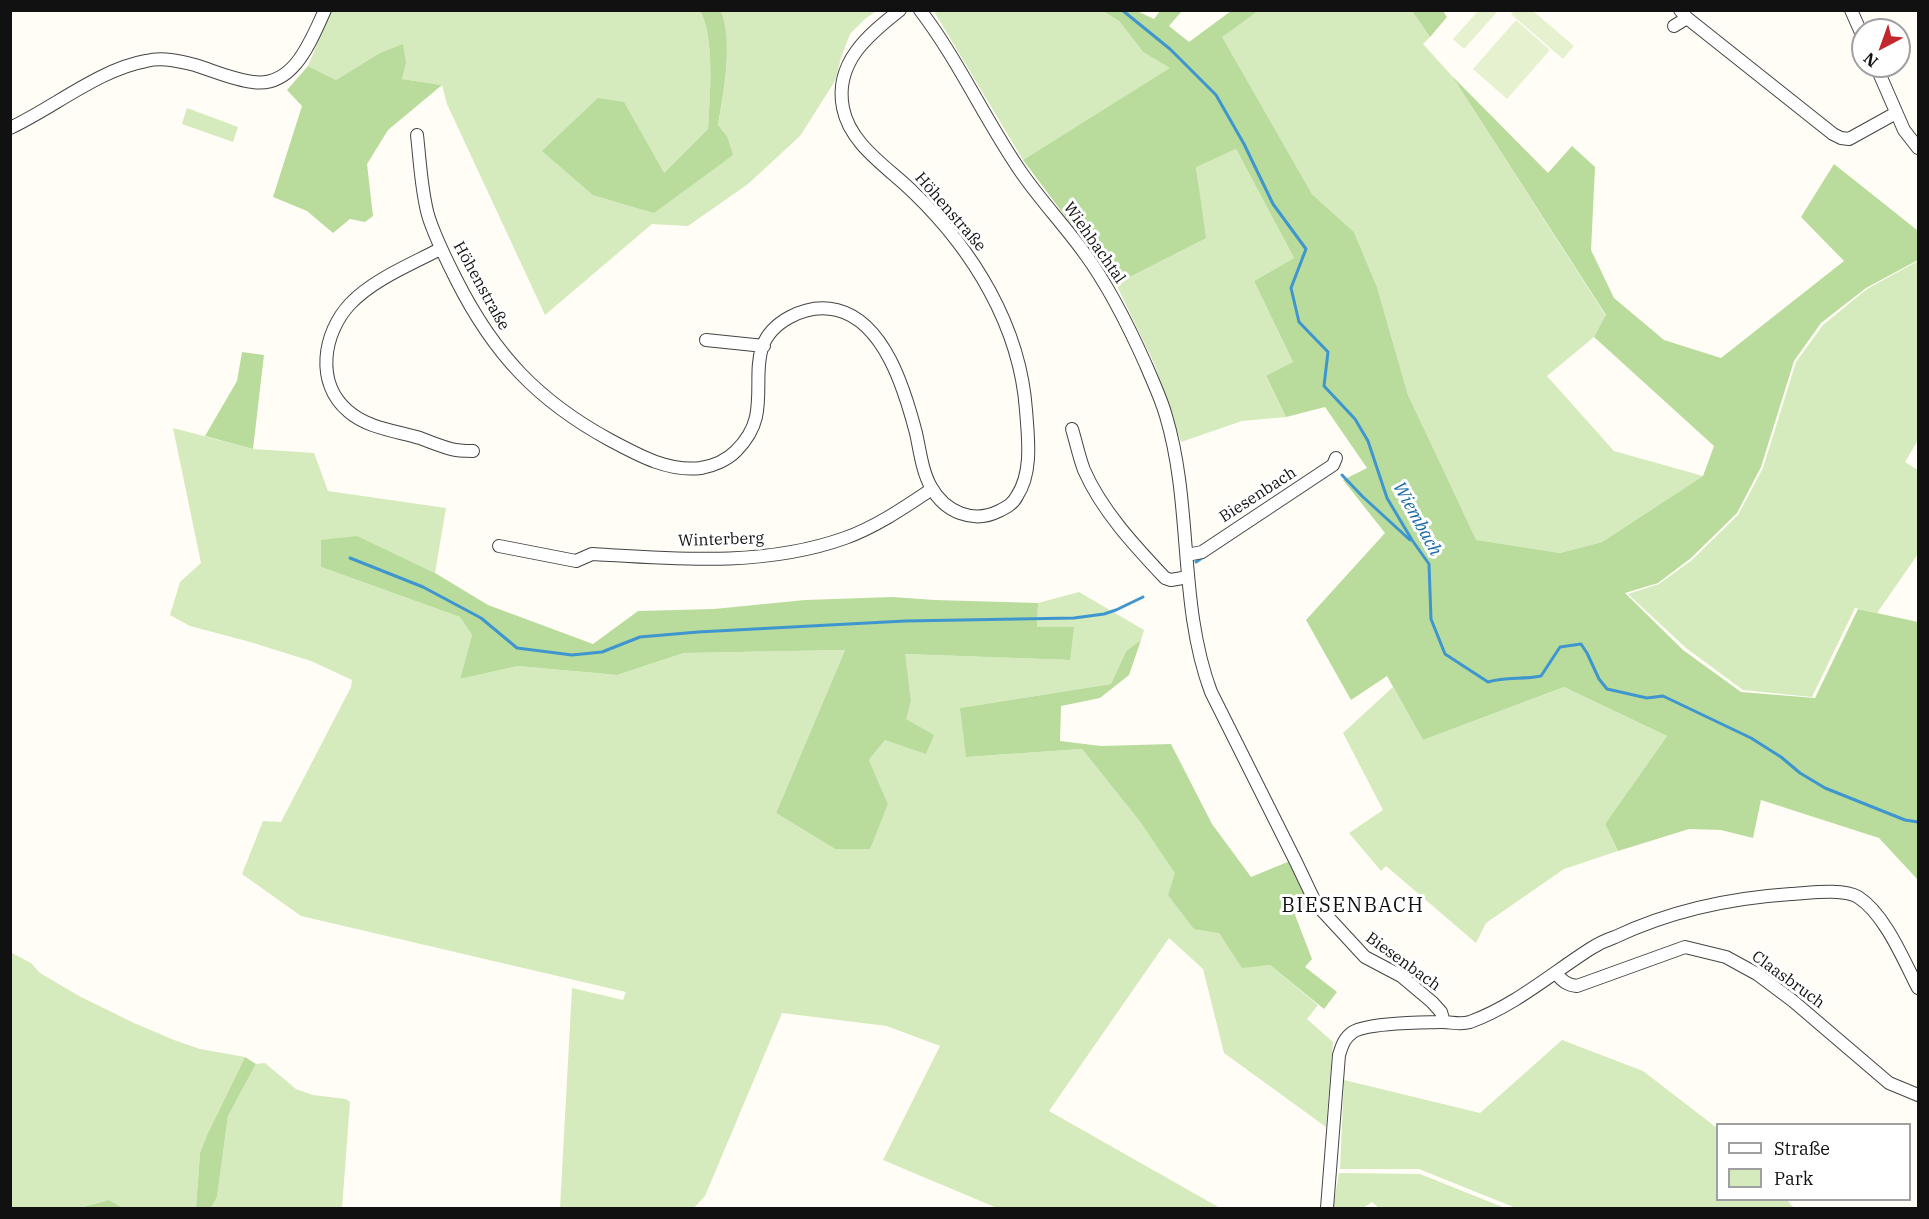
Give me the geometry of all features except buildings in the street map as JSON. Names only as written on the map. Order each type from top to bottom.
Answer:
[{"type":"street","points":[[10,128],[113,72],[148,60],[178,60],[252,82],[275,80],[293,67],[304,54],[325,10]]},
{"type":"street","name":"Höhenstraße","points":[[417,135],[427,212],[440,249],[474,314],[494,344],[519,372],[560,410],[624,448],[656,462],[682,470],[706,467],[729,458],[751,431],[757,413],[759,356],[772,331],[783,320],[800,312],[834,309],[851,315],[867,327],[880,342],[891,363],[910,413],[926,475],[932,489],[945,505],[957,512],[975,518],[992,515],[1010,506],[1019,495],[1025,480],[1028,459],[1026,412],[1021,374],[1008,332],[994,298],[964,249],[917,195],[862,146],[849,127],[843,109],[842,92],[846,67],[861,43],[900,10]]},
{"type":"street","name":"Wiehbachtal","points":[[920,10],[945,45],[1021,173],[1085,253],[1103,280],[1131,333],[1161,400],[1170,434],[1187,555]]},
{"type":"street","points":[[1674,26],[1684,14],[1833,134],[1841,138],[1849,138],[1896,113]]},
{"type":"street","points":[[1881,78],[1904,130],[1918,148]]},
{"type":"street","points":[[440,249],[391,275],[349,305],[332,332],[326,355],[326,376],[336,399],[348,412],[366,423],[453,450],[473,451]]},
{"type":"street","points":[[706,340],[764,346]]},
{"type":"street","points":[[1072,429],[1084,469],[1092,485],[1125,535],[1165,578],[1171,580],[1188,577]]},
{"type":"street","name":"Biesenbach","points":[[1336,458],[1333,465],[1202,552],[1187,555],[1193,625],[1203,672],[1211,692],[1316,904],[1365,957],[1401,976],[1432,1002],[1441,1012],[1444,1022]]},
{"type":"street","name":"Winterberg","points":[[499,546],[576,561],[592,554],[719,559],[792,553],[846,538],[895,514],[932,489]]},
{"type":"street","points":[[1327,1209],[1339,1055],[1343,1042],[1359,1029],[1385,1025],[1444,1022],[1460,1024],[1485,1016],[1556,973],[1592,947],[1636,927],[1696,908],[1759,897],[1839,893],[1856,895],[1868,905],[1890,935],[1918,988]]},
{"type":"street","name":"Claasbruch","points":[[1556,973],[1570,985],[1577,986],[1685,948],[1726,957],[1757,974],[1784,994],[1889,1083],[1918,1095]]},
{"type":"green space","points":[[940,10],[1103,11],[1119,21],[1143,52],[1171,68],[1023,160],[935,13]]},
{"type":"green space","points":[[1514,10],[1533,11],[1574,46],[1563,59],[1511,14]]},
{"type":"green space","points":[[331,11],[700,11],[705,22],[710,51],[708,129],[664,173],[654,213],[727,136],[718,125],[727,53],[721,11],[876,11],[850,34],[835,81],[800,136],[748,184],[688,226],[652,224],[545,315],[447,104],[442,85],[402,79],[406,63],[378,54],[336,80],[308,66]]},
{"type":"green space","points":[[700,11],[721,11],[725,24],[726,68],[718,125],[727,136],[733,155],[654,213],[593,195],[542,151],[598,98],[624,102],[664,173],[708,129],[710,51],[705,22]]},
{"type":"green space","points":[[1103,11],[1137,11],[1154,19],[1160,11],[1182,11],[1169,26],[1189,42],[1231,11],[1258,11],[1222,37],[1312,194],[1354,232],[1377,287],[1408,395],[1476,540],[1560,553],[1602,542],[1703,476],[1714,446],[1594,337],[1606,315],[1452,76],[1548,173],[1572,146],[1595,167],[1591,250],[1614,298],[1664,340],[1721,358],[1844,261],[1801,217],[1834,164],[1917,230],[1918,260],[1866,288],[1821,323],[1794,361],[1761,467],[1737,513],[1691,558],[1658,583],[1625,593],[1683,650],[1741,692],[1815,698],[1858,609],[1918,622],[1918,880],[1879,838],[1761,800],[1753,838],[1721,830],[1689,829],[1618,851],[1605,824],[1667,736],[1564,687],[1423,740],[1387,676],[1351,700],[1306,620],[1385,533],[1343,480],[1367,468],[1325,407],[1286,417],[1266,376],[1293,362],[1254,281],[1294,258],[1236,149],[1196,167],[1206,238],[1116,284],[1023,160],[1170,68],[1143,52],[1119,21]]},
{"type":"green space","points":[[1258,11],[1412,11],[1430,37],[1423,44],[1452,76],[1606,316],[1594,337],[1547,376],[1614,451],[1703,476],[1602,542],[1560,553],[1475,540],[1408,395],[1377,287],[1354,232],[1312,194],[1221,36]]},
{"type":"green space","points":[[1412,11],[1443,11],[1447,17],[1430,37]]},
{"type":"green space","points":[[1478,11],[1498,11],[1464,49],[1453,39]]},
{"type":"green space","points":[[1516,20],[1550,50],[1507,99],[1473,69]]},
{"type":"green space","points":[[403,44],[406,63],[402,79],[442,85],[388,130],[367,164],[373,216],[365,222],[350,219],[333,233],[307,211],[273,197],[302,106],[287,90],[308,66],[336,80],[378,54]]},
{"type":"green space","points":[[187,108],[238,127],[233,142],[182,124]]},
{"type":"green space","points":[[1236,149],[1294,258],[1254,281],[1293,362],[1266,377],[1286,417],[1242,421],[1181,442],[1154,363],[1116,284],[1205,238],[1196,166]]},
{"type":"green space","points":[[1918,261],[1918,440],[1905,462],[1918,470],[1918,554],[1877,613],[1855,608],[1812,697],[1743,690],[1686,648],[1628,594],[1659,584],[1692,560],[1738,515],[1763,468],[1796,362],[1823,325],[1867,289]]},
{"type":"green space","points":[[242,352],[264,355],[253,449],[205,436],[237,381]]},
{"type":"green space","points":[[173,428],[253,449],[314,453],[328,491],[446,508],[435,573],[356,536],[321,567],[460,617],[472,635],[460,679],[518,666],[617,675],[684,653],[845,650],[776,813],[835,849],[869,849],[888,804],[869,760],[885,740],[934,736],[905,719],[911,701],[904,654],[1069,660],[1037,627],[1038,603],[1079,592],[1144,630],[1141,640],[1126,651],[1111,684],[961,708],[967,757],[1082,749],[1141,823],[1176,873],[1168,895],[1219,933],[1242,967],[1270,965],[1318,1005],[1307,1019],[1333,1042],[1326,1127],[1224,1053],[1203,969],[1169,938],[1049,1111],[1220,1208],[997,1208],[883,1160],[940,1046],[887,1026],[782,1013],[705,1196],[694,1208],[560,1208],[572,988],[623,1000],[626,992],[301,916],[242,874],[263,821],[281,822],[351,687],[352,680],[311,661],[190,626],[170,615],[180,582],[201,563]]},
{"type":"green space","points":[[357,536],[435,573],[488,605],[593,644],[638,611],[714,609],[805,600],[892,597],[1038,603],[1037,627],[1074,627],[1070,660],[905,654],[911,701],[906,719],[934,735],[926,754],[885,740],[869,760],[888,804],[870,849],[835,849],[776,813],[845,650],[684,653],[617,675],[518,666],[460,679],[472,635],[460,617],[321,567],[321,540]]},
{"type":"green space","points":[[1141,640],[1129,675],[1100,698],[1061,706],[1060,741],[1101,746],[1171,744],[1212,824],[1251,877],[1290,861],[1312,907],[1295,915],[1312,959],[1305,967],[1337,992],[1324,1009],[1270,965],[1242,968],[1219,933],[1194,929],[1168,895],[1175,873],[1141,823],[1082,749],[966,757],[960,708],[1111,684],[1126,651]]},
{"type":"green space","points":[[1393,687],[1423,740],[1564,687],[1667,736],[1605,824],[1618,851],[1564,869],[1486,923],[1476,943],[1386,866],[1381,871],[1349,833],[1383,810],[1343,733]]},
{"type":"green space","points":[[10,952],[31,963],[40,973],[79,996],[134,1023],[200,1049],[245,1057],[200,1153],[196,1208],[123,1208],[109,1200],[79,1208],[11,1208]]},
{"type":"green space","points":[[1562,1040],[1643,1071],[1716,1127],[1716,1201],[1788,1201],[1794,1208],[1516,1208],[1419,1169],[1340,1169],[1344,1080],[1480,1113]]},
{"type":"green space","points":[[245,1057],[256,1064],[228,1116],[217,1197],[211,1208],[196,1208],[200,1153]]},
{"type":"green space","points":[[265,1063],[296,1089],[313,1095],[346,1099],[350,1102],[342,1208],[211,1208],[217,1197],[228,1116],[256,1064]]},
{"type":"green space","points":[[1339,1173],[1420,1174],[1505,1208],[1379,1208],[1372,1202],[1363,1208],[1333,1208]]},
{"type":"green space","points":[[109,1200],[123,1208],[79,1208]]},
{"type":"waterway","name":"Wiembach","points":[[1122,10],[1170,49],[1216,95],[1244,144],[1273,204],[1306,249],[1291,288],[1299,322],[1328,352],[1324,386],[1355,419],[1368,441],[1387,498],[1429,564],[1431,619],[1445,654],[1488,682],[1541,676],[1560,647],[1581,644],[1599,679],[1607,689],[1647,698],[1663,696],[1751,738],[1825,788],[1905,820],[1918,822]]},
{"type":"waterway","points":[[1342,475],[1410,540]]},
{"type":"waterway","points":[[1196,562],[1205,556]]},
{"type":"waterway","points":[[350,558],[423,587],[481,618],[517,648],[572,655],[602,652],[640,637],[698,632],[905,621],[1074,618],[1104,614],[1143,597]]},
{"type":"district","name":"BIESENBACH","points":[[1353,906]]}]
